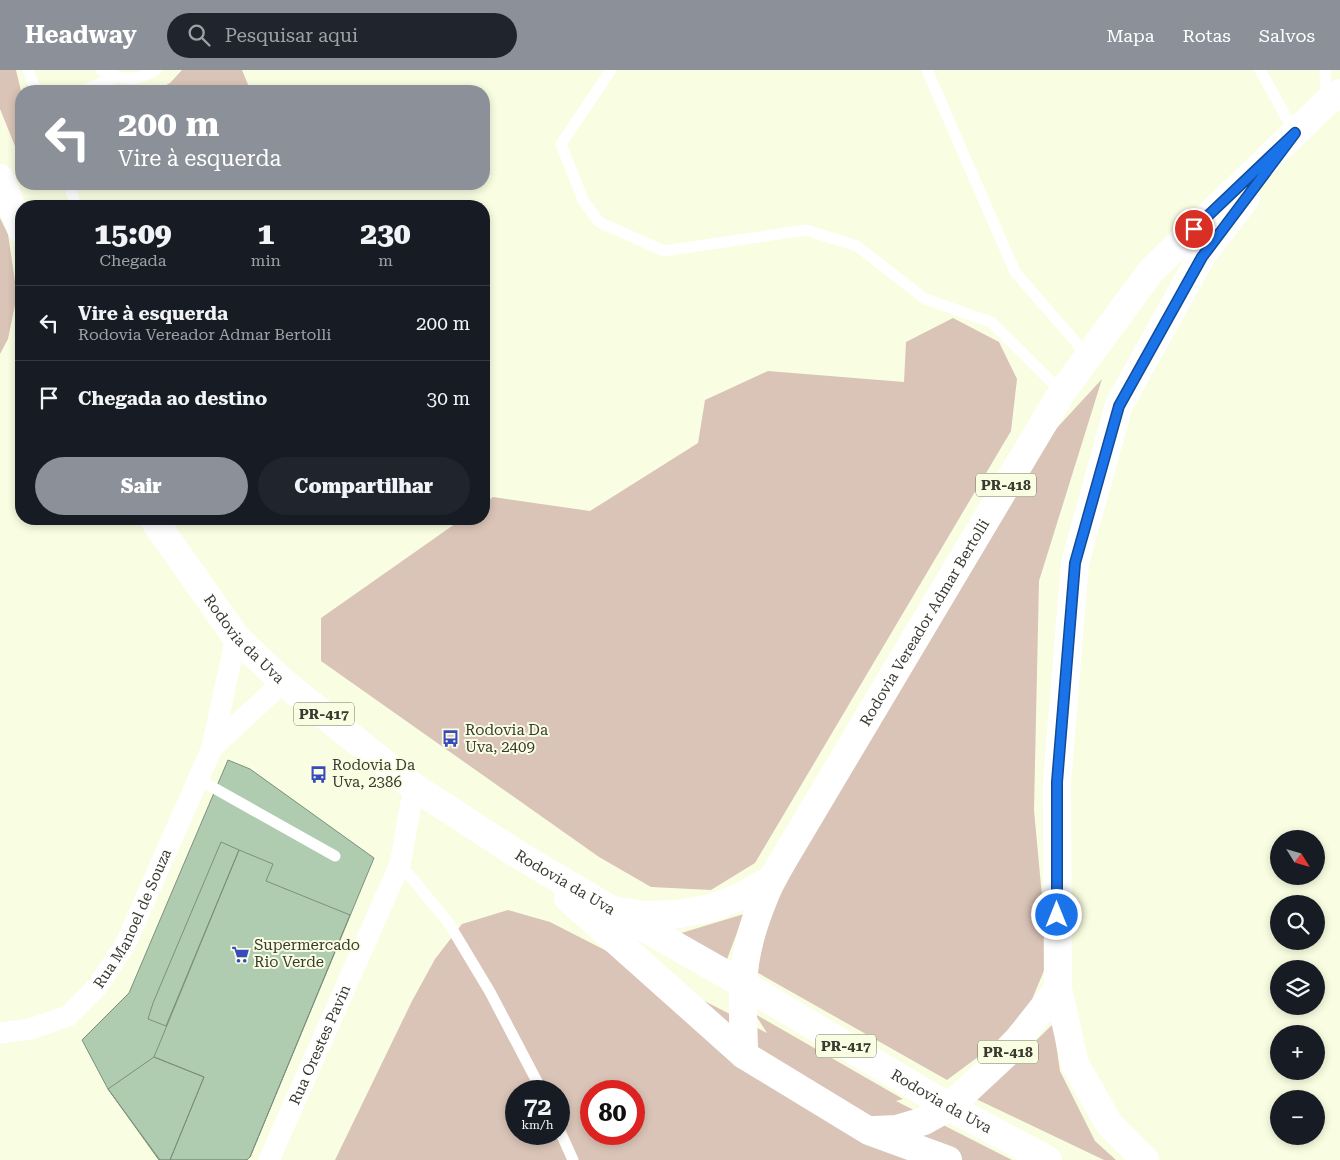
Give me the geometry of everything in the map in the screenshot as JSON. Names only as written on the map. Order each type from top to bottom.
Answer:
[{"type":"main road","name":"Rodovia Vereador Admar Bertolli","points":[[744,1055],[742,984],[747,948],[757,913],[772,879],[1062,392],[1151,270],[1333,98]]},
{"type":"main road","name":"Rodovia Vereador Admar Bertolli","points":[[1145,1160],[1109,1124],[1075,1064],[1058,989],[1057,782],[1075,563],[1119,406],[1202,257],[1295,133]]},
{"type":"main road","points":[[0,178],[15,214]]},
{"type":"main road","name":"Rodovia da Uva","points":[[159,525],[236,637],[283,682],[414,787],[522,857],[612,910],[742,984],[949,1107],[1048,1160]]},
{"type":"main road","points":[[522,857],[744,1055],[869,1131],[948,1160]]},
{"type":"main road","points":[[612,910],[645,915],[678,914],[703,910],[742,896],[772,879]]},
{"type":"main road","name":"PR-418","points":[[949,1107],[1008,1052],[1058,989]]},
{"type":"main road","points":[[869,1131],[897,1129],[924,1121],[949,1107]]},
{"type":"street","name":"Rua Manoel de Souza","points":[[0,1032],[30,1029],[68,1016],[97,987],[125,945],[212,748],[236,637]]},
{"type":"street","name":"Rua Manoel de Souza","points":[[212,748],[283,682]]},
{"type":"street","name":"Rua Orestes Pavin","points":[[269,1160],[400,864],[414,787]]},
{"type":"lane","points":[[28,70],[34,85]]},
{"type":"lane","points":[[101,70],[115,77],[135,78],[156,70]]},
{"type":"lane","points":[[611,70],[561,144],[583,200],[599,222],[664,251],[806,230],[857,246],[925,299],[991,322],[1062,392]]},
{"type":"lane","points":[[927,70],[1015,272],[1088,356]]},
{"type":"lane","points":[[1260,70],[1295,133]]},
{"type":"lane","points":[[1325,70],[1333,98]]},
{"type":"lane","points":[[97,85],[115,77]]},
{"type":"lane","points":[[198,779],[335,856]]},
{"type":"lane","points":[[400,864],[448,922],[490,992],[536,1080]]},
{"type":"lane","points":[[566,1145],[573,1160]]},
{"type":"shaded area","points":[[0,70],[16,70],[20,85],[15,85],[15,146],[0,109]]},
{"type":"shaded area","points":[[182,70],[242,70],[248,85],[166,85]]},
{"type":"shaded area","points":[[0,218],[8,234],[15,281],[15,305],[8,339],[0,354]]},
{"type":"shaded area","points":[[953,318],[999,342],[1017,379],[1011,431],[755,863],[711,890],[651,887],[599,857],[321,661],[321,618],[453,525],[490,525],[490,499],[493,497],[590,511],[698,443],[705,400],[768,371],[904,382],[906,342]]},
{"type":"shaded area","points":[[1102,379],[1039,581],[1034,810],[1048,961],[1028,1009],[990,1048],[947,1080],[751,969],[777,901],[832,798],[1055,430]]},
{"type":"shaded area","points":[[508,910],[550,922],[767,1033],[755,1014],[903,1099],[896,1101],[1012,1160],[335,1160],[412,1001],[435,959],[462,924]]},
{"type":"shaded area","points":[[744,914],[726,962],[678,934]]},
{"type":"shaded area","points":[[1053,1024],[1060,1071],[1095,1141],[1116,1160],[1104,1160],[976,1099]]},
{"type":"building","name":"Supermercado Rio Verde","points":[[228,760],[250,769],[374,858],[250,1157],[247,1160],[160,1160],[108,1089],[82,1040],[129,993]]},
{"type":"building","points":[[221,842],[239,850],[166,1026],[148,1019]]},
{"type":"building","points":[[239,850],[273,864],[266,881],[350,915],[250,1157],[247,1160],[170,1160],[204,1077],[154,1057]]},
{"type":"building","points":[[154,1057],[204,1077],[170,1160],[159,1160],[108,1089]]},
{"type":"place","name":"Rodovia Da Uva, 2409","points":[[451,739]]},
{"type":"place","name":"Rodovia Da Uva, 2386","points":[[318,774]]},
{"type":"place","name":"Supermercado Rio Verde","points":[[240,954]]},
{"type":"route","points":[[1057,915],[1057,782],[1075,563],[1119,406],[1202,257],[1295,133],[1194,229]]}]
